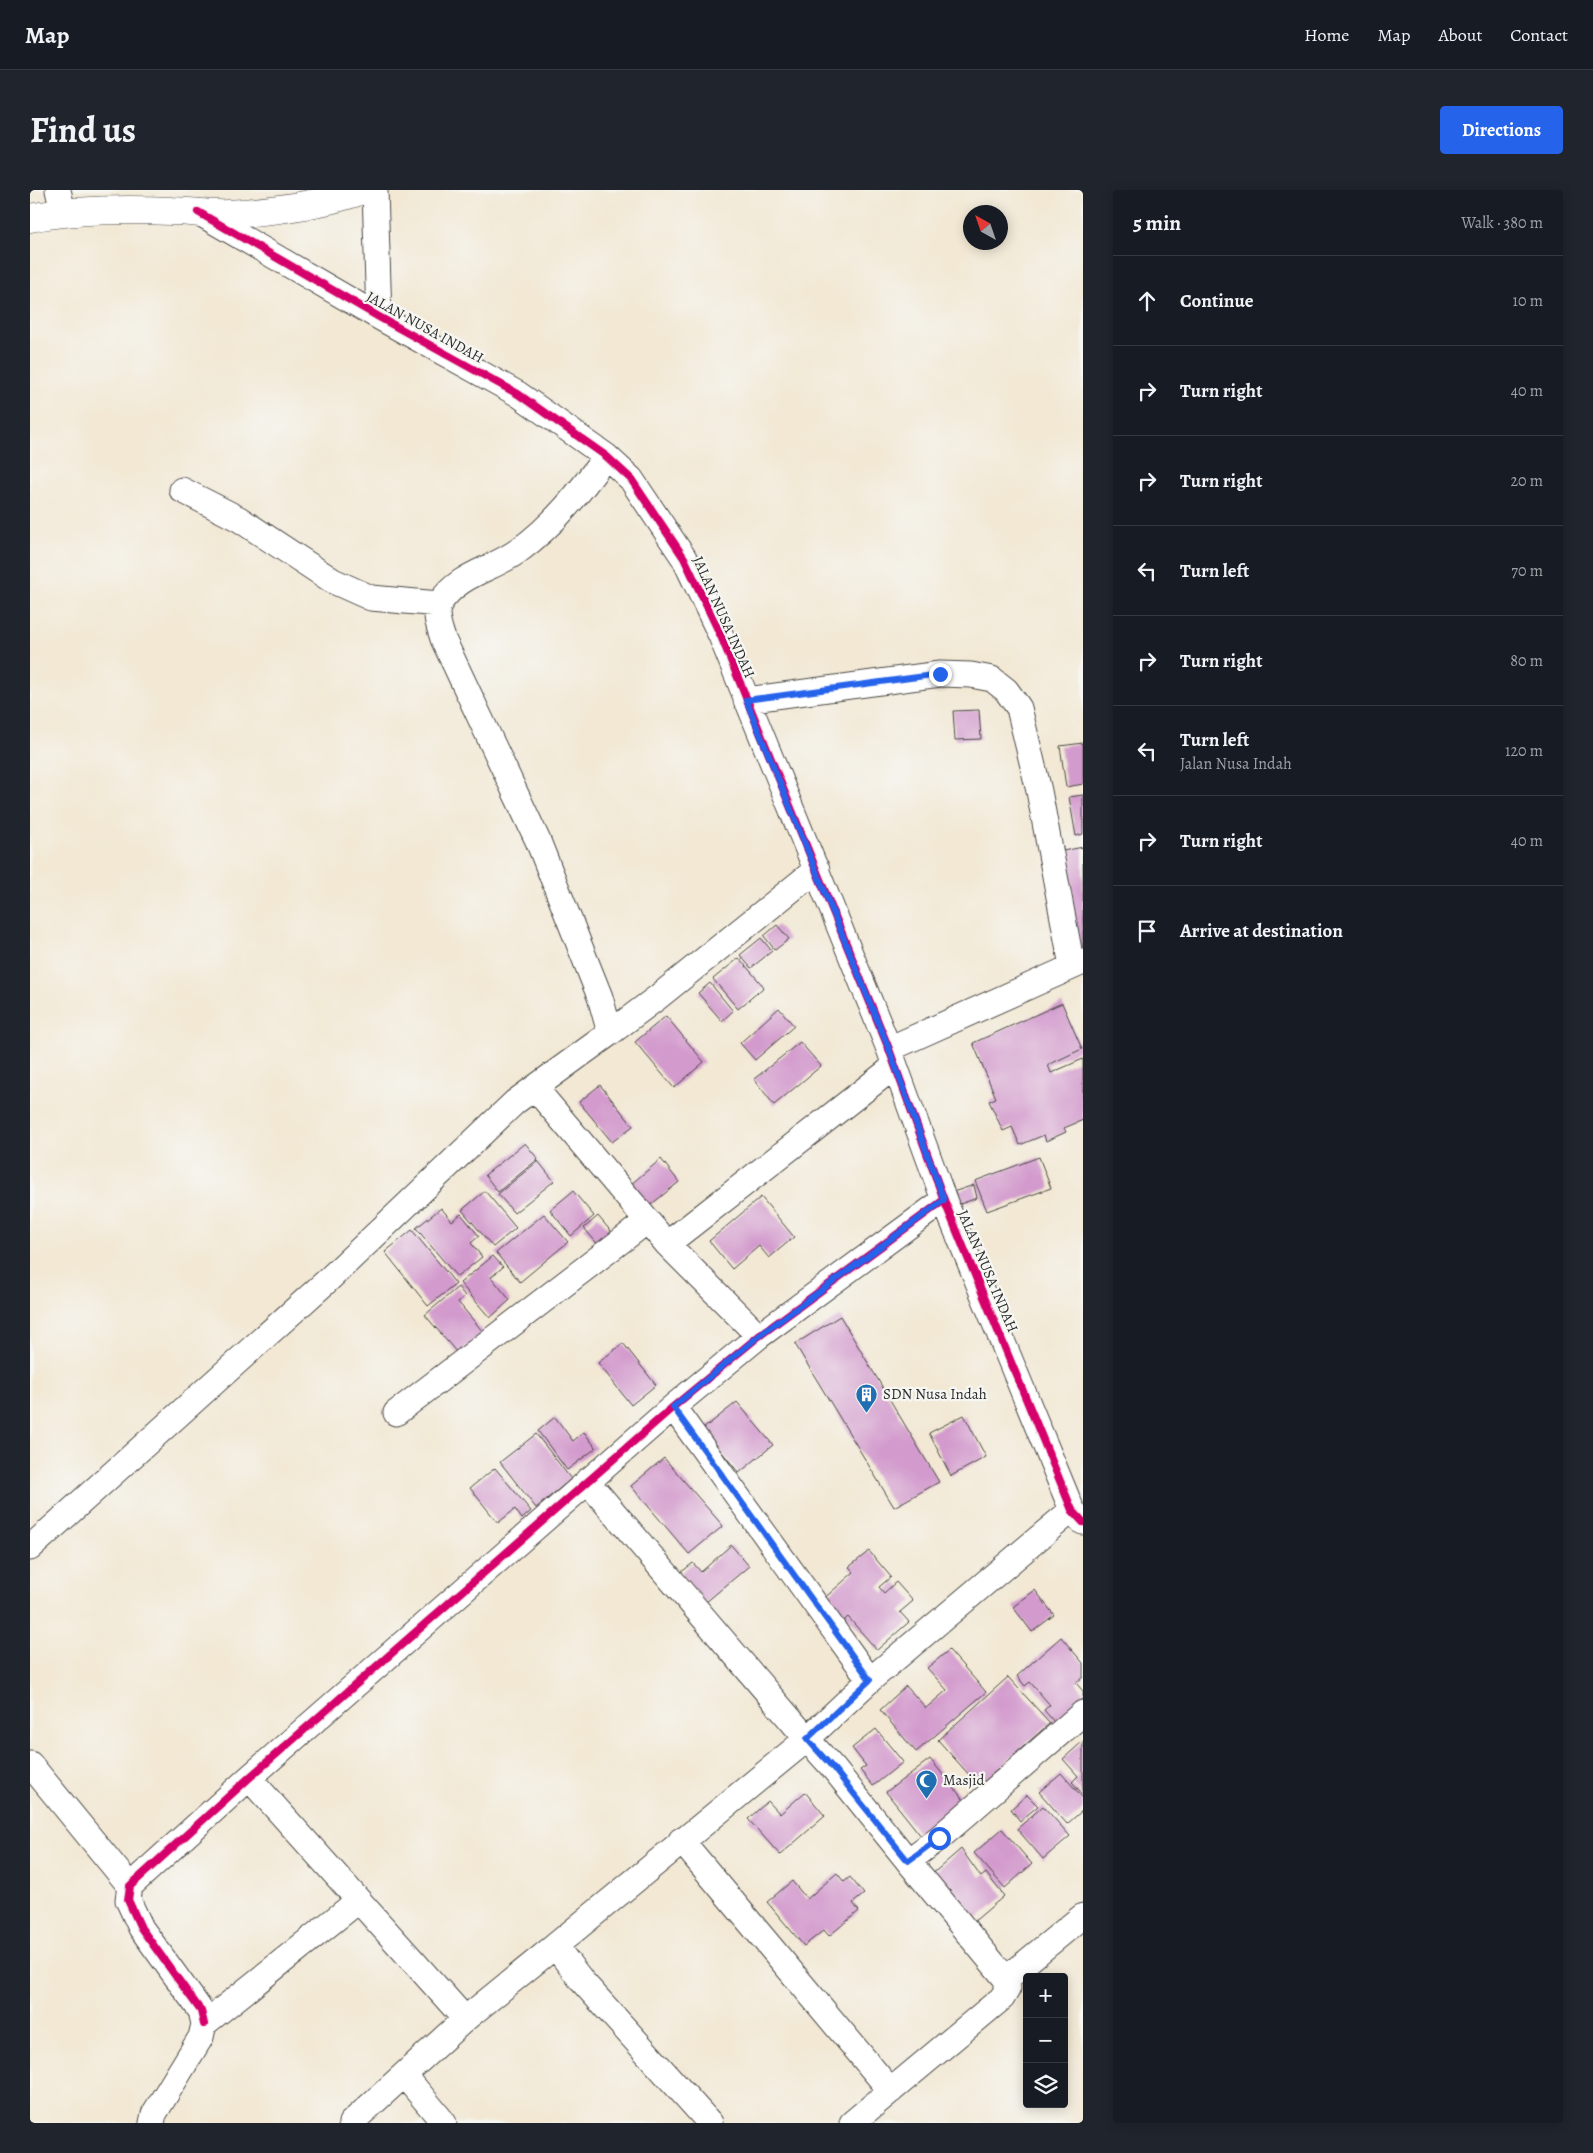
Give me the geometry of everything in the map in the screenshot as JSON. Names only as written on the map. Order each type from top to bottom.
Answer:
[{"type":"main road","points":[[30,218],[60,201],[146,210],[226,214],[292,207],[342,198],[363,190]]},
{"type":"street","points":[[375,190],[379,317]]},
{"type":"street","name":"JALAN NUSA INDAH","points":[[198,212],[379,317],[518,394],[606,456],[631,480],[684,558],[721,636],[817,869],[892,1058],[944,1200],[1078,1516]]},
{"type":"street","points":[[606,456],[577,496],[547,528],[516,552],[453,586],[439,604],[437,616],[443,639],[538,841],[600,997],[610,1033]]},
{"type":"street","points":[[182,490],[240,519],[341,584],[371,598],[439,604]]},
{"type":"street","points":[[666,1244],[892,1058],[1078,964],[1020,708],[1006,690],[992,679],[971,675],[940,674],[746,700]]},
{"type":"street","points":[[30,1548],[328,1280],[515,1102],[658,997],[817,869]]},
{"type":"street","points":[[535,1088],[666,1244],[759,1336]]},
{"type":"street","points":[[152,2123],[154,2114],[201,2037],[204,2024],[201,2011],[141,1928],[128,1900],[130,1886],[249,1778],[673,1407],[759,1336],[944,1200]]},
{"type":"street","points":[[396,1413],[647,1221]]},
{"type":"street","points":[[673,1407],[870,1680]]},
{"type":"street","points":[[587,1481],[834,1769],[1006,1979],[1008,1988],[1002,1998],[852,2123]]},
{"type":"street","points":[[351,2123],[405,2076],[465,2019],[681,1840],[807,1739],[870,1680],[1078,1516]]},
{"type":"street","points":[[908,1861],[939,1838],[1083,1713]]},
{"type":"street","points":[[30,1764],[130,1886]]},
{"type":"street","points":[[249,1778],[358,1902],[465,2019]]},
{"type":"street","points":[[681,1840],[891,2090]]},
{"type":"street","points":[[204,2024],[358,1902]]},
{"type":"street","points":[[1006,1979],[1083,1916]]},
{"type":"street","points":[[555,1946],[582,1981],[710,2123]]},
{"type":"street","points":[[405,2076],[444,2123]]},
{"type":"building","points":[[979,710],[981,739],[955,740],[953,711]]},
{"type":"building","points":[[1083,743],[1083,784],[1066,787],[1060,746]]},
{"type":"building","points":[[1083,795],[1083,834],[1076,836],[1069,797]]},
{"type":"building","points":[[1083,847],[1083,953],[1078,954],[1058,852]]},
{"type":"building","points":[[777,925],[789,939],[775,950],[764,936]]},
{"type":"building","points":[[761,938],[772,951],[751,968],[740,955]]},
{"type":"building","points":[[739,958],[764,987],[738,1009],[713,979]]},
{"type":"building","points":[[710,983],[733,1011],[722,1021],[698,993]]},
{"type":"building","points":[[1062,1003],[1082,1049],[1048,1065],[1051,1073],[1083,1059],[1083,1120],[1064,1128],[1066,1132],[1046,1141],[1044,1135],[1020,1145],[1012,1127],[1003,1131],[989,1101],[996,1098],[973,1043]]},
{"type":"building","points":[[779,1008],[794,1026],[755,1060],[740,1043]]},
{"type":"building","points":[[666,1016],[704,1062],[674,1088],[635,1042]]},
{"type":"building","points":[[800,1042],[821,1066],[774,1105],[754,1079]]},
{"type":"building","points":[[600,1085],[633,1126],[612,1142],[579,1102]]},
{"type":"building","points":[[525,1143],[538,1159],[498,1192],[485,1175]]},
{"type":"building","points":[[1039,1157],[1051,1188],[987,1211],[975,1181]]},
{"type":"building","points":[[661,1159],[679,1182],[648,1207],[630,1185]]},
{"type":"building","points":[[538,1161],[554,1181],[514,1213],[498,1194]]},
{"type":"building","points":[[974,1185],[977,1198],[949,1208],[944,1195]]},
{"type":"building","points":[[485,1191],[516,1228],[493,1247],[462,1210]]},
{"type":"building","points":[[573,1191],[594,1216],[571,1236],[550,1210]]},
{"type":"building","points":[[761,1197],[794,1237],[769,1258],[759,1246],[732,1269],[709,1241]]},
{"type":"building","points":[[441,1208],[452,1221],[461,1214],[479,1236],[471,1243],[482,1257],[457,1277],[416,1228]]},
{"type":"building","points":[[544,1214],[568,1242],[520,1282],[496,1253]]},
{"type":"building","points":[[598,1216],[614,1235],[600,1247],[584,1228]]},
{"type":"building","points":[[412,1230],[456,1284],[428,1306],[385,1252]]},
{"type":"building","points":[[493,1256],[503,1267],[491,1277],[510,1300],[490,1318],[460,1283]]},
{"type":"building","points":[[458,1287],[465,1296],[458,1302],[484,1333],[458,1354],[425,1315]]},
{"type":"building","name":"SDN Nusa Indah","points":[[840,1316],[939,1482],[894,1507],[795,1344]]},
{"type":"building","points":[[623,1343],[656,1385],[631,1405],[598,1363]]},
{"type":"building","points":[[737,1402],[773,1445],[739,1473],[703,1429]]},
{"type":"building","points":[[964,1415],[986,1457],[951,1476],[929,1433]]},
{"type":"building","points":[[555,1417],[573,1441],[584,1432],[596,1448],[567,1470],[538,1431]]},
{"type":"building","points":[[536,1434],[571,1479],[536,1508],[500,1462]]},
{"type":"building","points":[[664,1458],[723,1526],[689,1554],[631,1486]]},
{"type":"building","points":[[495,1468],[531,1511],[522,1519],[515,1509],[498,1523],[470,1488]]},
{"type":"building","points":[[731,1545],[749,1566],[705,1603],[680,1573],[693,1563],[701,1572]]},
{"type":"building","points":[[869,1551],[891,1577],[879,1587],[884,1593],[896,1582],[913,1601],[900,1612],[909,1622],[877,1650],[848,1617],[841,1623],[821,1601],[854,1572],[849,1567]]},
{"type":"building","points":[[1035,1590],[1054,1615],[1032,1632],[1013,1607]]},
{"type":"building","points":[[1061,1637],[1083,1663],[1083,1677],[1076,1683],[1083,1691],[1083,1698],[1055,1723],[1044,1710],[1050,1705],[1030,1682],[1025,1686],[1017,1676]]},
{"type":"building","points":[[949,1650],[986,1692],[916,1752],[880,1710],[906,1686],[926,1708],[947,1690],[927,1668]]},
{"type":"building","points":[[1008,1677],[1050,1723],[979,1786],[938,1740]]},
{"type":"building","points":[[876,1729],[903,1762],[873,1786],[860,1770],[866,1766],[852,1748]]},
{"type":"building","points":[[1083,1741],[1083,1795],[1072,1782],[1078,1776],[1063,1759]]},
{"type":"building","name":"Masjid","points":[[930,1759],[968,1805],[925,1841],[886,1792]]},
{"type":"building","points":[[1061,1773],[1083,1798],[1083,1810],[1067,1824],[1039,1792]]},
{"type":"building","points":[[805,1792],[825,1816],[780,1855],[748,1819],[768,1801],[780,1814]]},
{"type":"building","points":[[1027,1795],[1038,1806],[1020,1821],[1011,1809]]},
{"type":"building","points":[[1043,1806],[1070,1836],[1043,1859],[1017,1829]]},
{"type":"building","points":[[1002,1829],[1032,1864],[1005,1888],[974,1853]]},
{"type":"building","points":[[961,1849],[981,1877],[986,1873],[1004,1896],[971,1924],[930,1876]]},
{"type":"building","points":[[837,1873],[844,1882],[850,1877],[864,1894],[853,1903],[859,1911],[829,1936],[824,1930],[804,1946],[767,1902],[792,1881],[807,1899]]},
{"type":"cycle path","points":[[198,212],[379,317],[518,394],[606,456],[631,479],[684,558],[721,636],[889,1049],[944,1200],[1072,1510],[1083,1522]]},
{"type":"cycle path","points":[[204,2024],[201,2011],[141,1928],[128,1900],[130,1886],[249,1778],[673,1407],[759,1336],[944,1200]]},
{"type":"place","name":"SDN Nusa Indah","points":[[867,1413]]},
{"type":"place","name":"Masjid","points":[[927,1799]]},
{"type":"route","points":[[939,1838],[908,1861],[834,1769],[807,1739],[870,1680],[673,1407],[759,1336],[944,1200],[889,1049],[817,869],[746,700],[940,674]]}]
